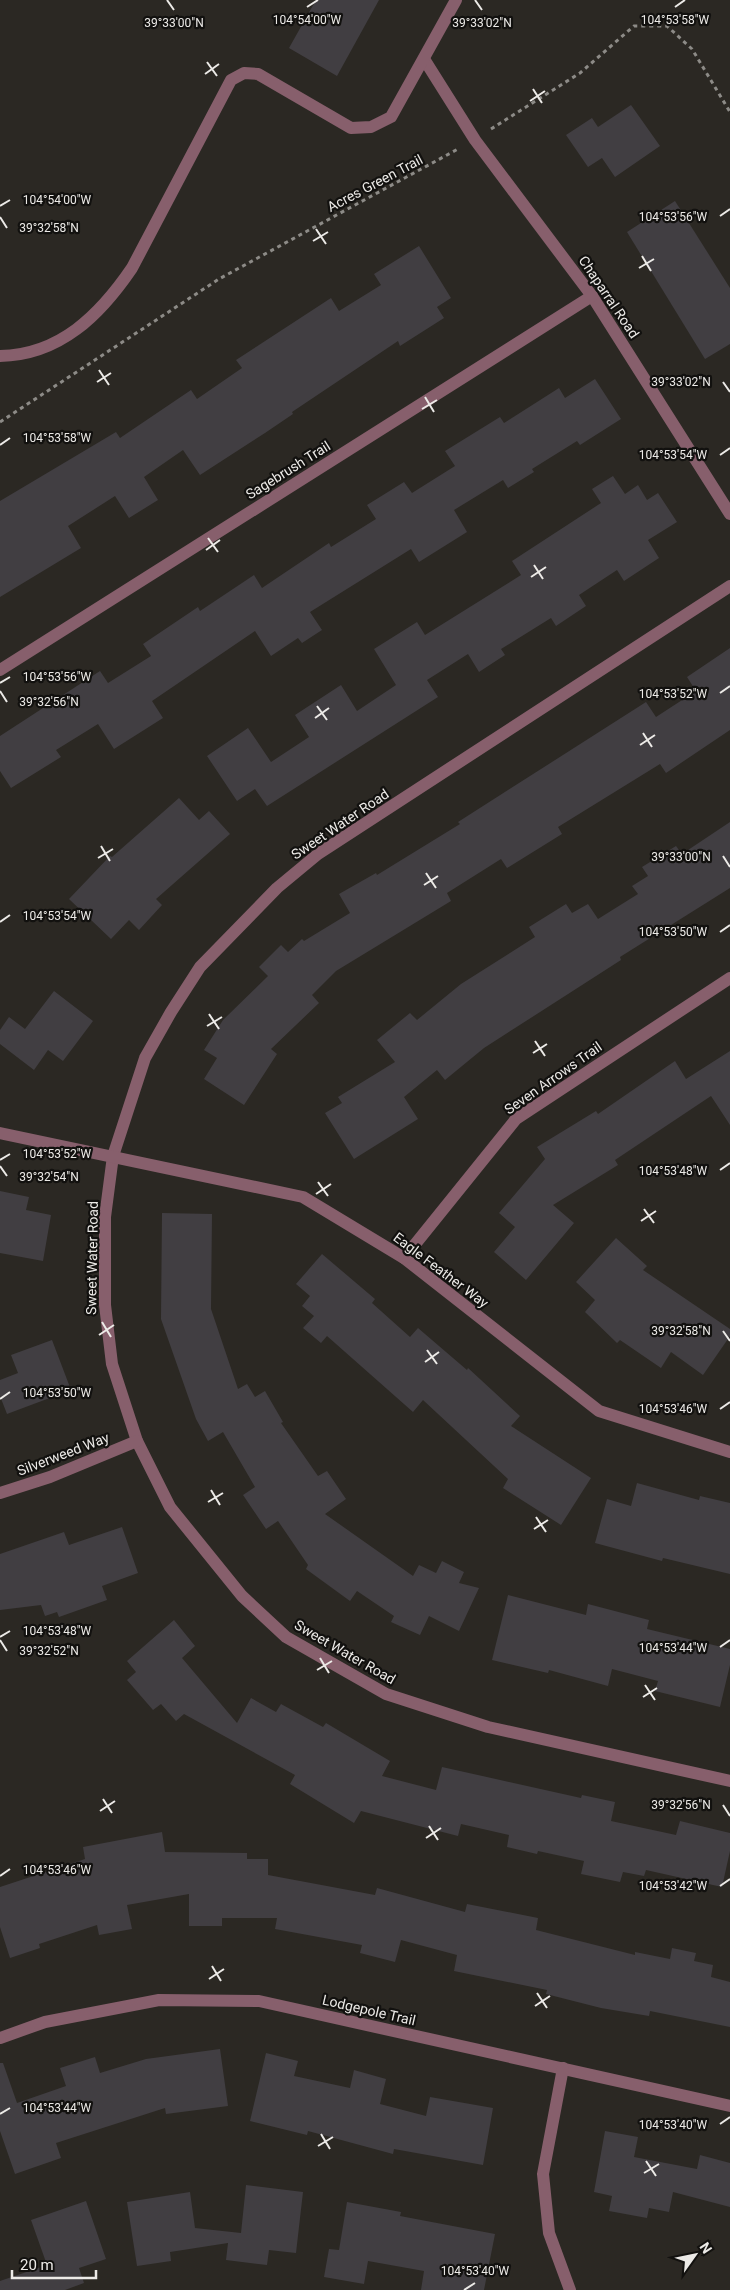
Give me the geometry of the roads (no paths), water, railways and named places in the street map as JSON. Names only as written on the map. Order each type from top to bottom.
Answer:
[{"type":"street","points":[[0,356],[19,356],[47,348],[84,324],[117,290],[132,268],[231,80],[244,73],[258,74],[351,128],[371,127],[391,117],[456,0]]},
{"type":"street","name":"Chaparral Road","points":[[424,59],[474,140],[592,296],[730,514]]},
{"type":"street","name":"Sagebrush Trail","points":[[0,670],[592,296]]},
{"type":"street","name":"Sweet Water Road","points":[[730,586],[318,854],[277,888],[200,967],[171,1012],[145,1058],[113,1156],[105,1217],[105,1305],[112,1364],[137,1441],[170,1507],[242,1596],[286,1637],[386,1694],[488,1727],[730,1781]]},
{"type":"street","name":"Seven Arrows Trail","points":[[404,1258],[516,1119],[730,978]]},
{"type":"street","name":"Eagle Feather Way","points":[[0,1133],[303,1196],[404,1258],[599,1411],[730,1452]]},
{"type":"street","name":"Silverweed Way","points":[[0,1493],[50,1477],[137,1441]]},
{"type":"street","name":"Lodgepole Trail","points":[[0,2038],[45,2022],[159,2000],[259,2001],[730,2106]]},
{"type":"street","points":[[563,2068],[543,2174],[548,2233],[570,2290]]}]
